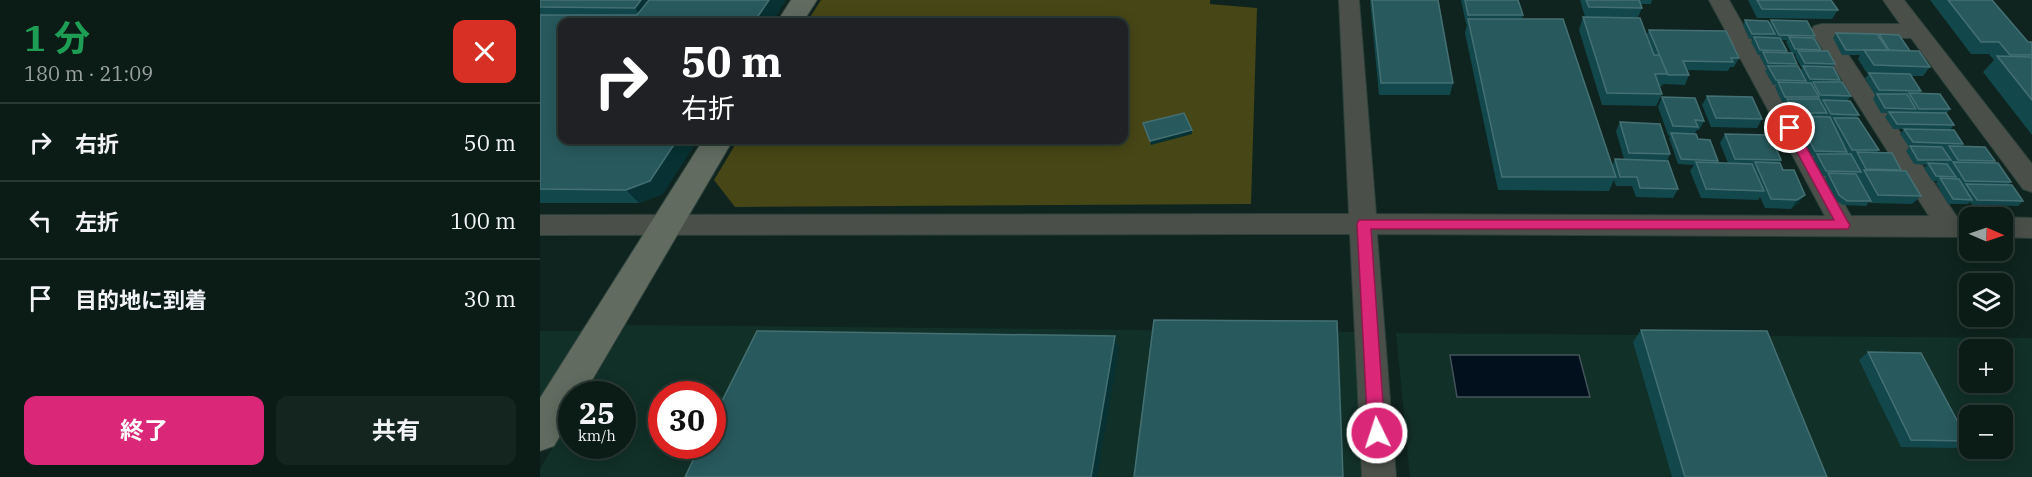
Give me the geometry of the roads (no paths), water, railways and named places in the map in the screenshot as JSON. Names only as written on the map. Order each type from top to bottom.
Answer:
[{"type":"street","points":[[793,18],[804,0]]},
{"type":"street","points":[[1349,0],[1380,477]]},
{"type":"street","points":[[1719,0],[1843,225]]},
{"type":"street","points":[[1893,0],[2032,182]]},
{"type":"street","points":[[1916,31],[1822,31],[1959,226]]},
{"type":"street","points":[[540,433],[715,144]]},
{"type":"street","points":[[540,225],[1364,224],[1959,227]]},
{"type":"street","points":[[2013,227],[2032,228]]},
{"type":"water","points":[[1450,355],[1579,355],[1590,397],[1457,397]]}]
